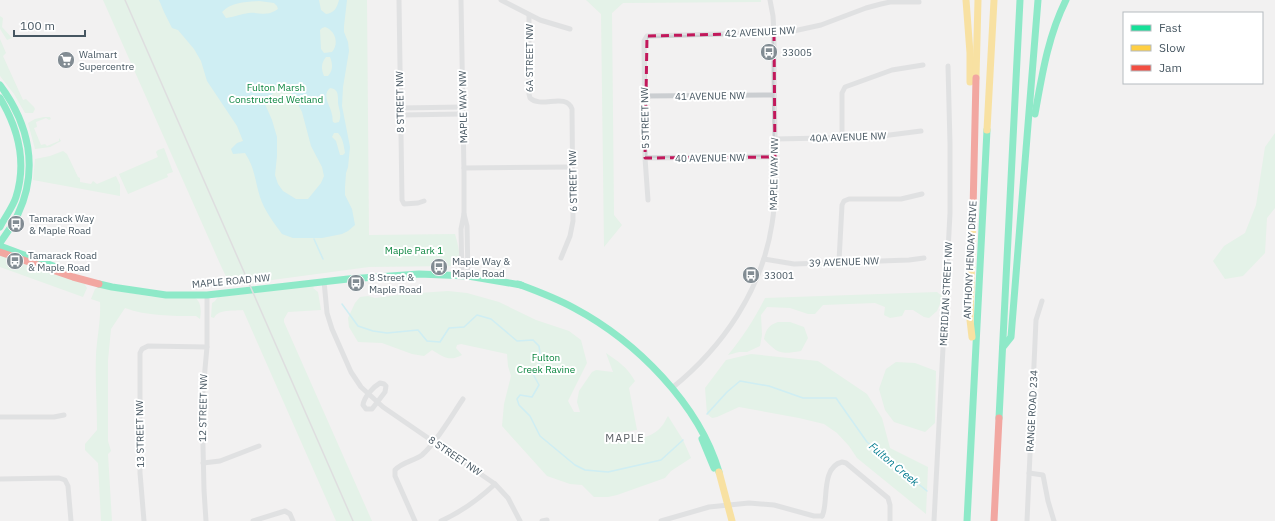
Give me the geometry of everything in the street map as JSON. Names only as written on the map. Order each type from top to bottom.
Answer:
[{"type":"main road","points":[[966,0],[970,54],[971,153],[974,181]]},
{"type":"main road","points":[[975,360],[970,320],[978,0]]},
{"type":"main road","name":"ANTHONY HENDAY DRIVE","points":[[967,521],[994,0]]},
{"type":"main road","points":[[994,521],[1020,0]]},
{"type":"main road","points":[[1003,347],[1011,337],[1038,0]]},
{"type":"main road","points":[[1026,157],[1048,47],[1054,27],[1066,0]]},
{"type":"main road","points":[[0,85],[14,105],[22,120],[26,132],[29,156],[28,176],[23,203],[0,244]]},
{"type":"main road","points":[[0,98],[16,128],[21,157],[20,180],[16,197],[0,227]]},
{"type":"main road","name":"MAPLE ROAD NW","points":[[0,244],[93,282]]},
{"type":"main road","name":"MAPLE ROAD NW","points":[[0,252],[60,273],[93,282],[131,290],[166,295],[208,296],[324,281],[419,274],[465,274],[521,285],[569,306],[604,327],[634,350],[672,388],[692,417],[723,486],[732,521]]},
{"type":"street","name":"8 STREET NW","points":[[399,0],[401,194],[404,204],[424,201]]},
{"type":"street","name":"MAPLE WAY NW","points":[[462,0],[462,114],[464,214],[466,220],[465,274]]},
{"type":"street","points":[[501,0],[544,22],[570,29]]},
{"type":"street","name":"MAPLE WAY NW","points":[[672,388],[710,352],[729,329],[749,295],[764,259],[771,231],[775,205],[774,33],[770,0]]},
{"type":"street","name":"42 AVENUE NW","points":[[646,37],[651,35],[774,33],[798,31],[821,25],[881,4],[919,2]]},
{"type":"street","name":"6A STREET NW","points":[[529,15],[529,94],[532,100],[537,102],[563,101],[569,104]]},
{"type":"street","name":"5 STREET NW","points":[[646,37],[644,41],[648,200]]},
{"type":"street","points":[[842,138],[843,89],[847,86],[885,72],[923,65]]},
{"type":"street","name":"MERIDIAN STREET NW","points":[[934,521],[950,213],[948,66]]},
{"type":"street","name":"41 AVENUE NW","points":[[645,96],[774,95]]},
{"type":"street","name":"6 STREET NW","points":[[561,258],[573,226],[572,111],[569,104]]},
{"type":"street","points":[[401,108],[462,107]]},
{"type":"street","points":[[401,115],[462,114]]},
{"type":"street","name":"40A AVENUE NW","points":[[775,138],[883,137],[921,131]]},
{"type":"street","name":"40 AVENUE NW","points":[[646,158],[775,157]]},
{"type":"street","points":[[464,168],[572,167]]},
{"type":"street","points":[[839,261],[842,205],[844,201],[901,199],[922,194]]},
{"type":"street","name":"39 AVENUE NW","points":[[764,259],[794,264],[839,261],[909,260],[924,258]]},
{"type":"street","name":"8 STREET NW","points":[[324,281],[327,313],[334,334],[354,377],[368,394],[377,402],[495,484],[508,498],[517,512],[520,521]]},
{"type":"street","name":"12 STREET NW","points":[[206,521],[202,398],[207,347],[208,296]]},
{"type":"street","name":"RANGE ROAD 234","points":[[1027,521],[1036,320],[1042,301]]},
{"type":"street","name":"13 STREET NW","points":[[144,521],[140,473],[140,353],[144,348],[150,346],[207,347]]},
{"type":"street","points":[[382,383],[385,385],[386,391],[377,402],[372,409],[368,410],[364,408],[363,401],[368,394],[382,383]]},
{"type":"street","points":[[415,521],[395,476],[395,470],[421,456],[434,442],[463,399]]},
{"type":"street","points":[[0,417],[54,417],[64,415]]},
{"type":"street","points":[[203,463],[220,462],[259,446]]},
{"type":"street","points":[[661,521],[702,509],[728,504],[749,503],[766,504],[787,508],[822,518],[829,476],[835,465],[842,462],[848,464],[889,500],[890,521]]},
{"type":"street","points":[[1029,473],[1043,475],[1054,521]]},
{"type":"street","points":[[0,479],[60,478],[65,480],[68,486],[71,521]]},
{"type":"street","points":[[441,521],[478,499],[495,484]]},
{"type":"street","points":[[253,521],[285,512],[290,514],[294,521]]},
{"type":"street","points":[[807,521],[808,514]]},
{"type":"highlighted area","points":[[774,33],[775,157],[645,158],[647,36]]},
{"type":"green space","name":"Fulton Marsh Constructed Wetland","points":[[103,0],[367,0],[369,235],[455,234],[459,251],[459,260],[457,264],[454,266],[369,267],[251,284],[230,285]]},
{"type":"green space","points":[[586,0],[761,0],[761,2],[623,3],[612,13],[614,215],[622,225],[604,247],[601,14]]},
{"type":"green space","points":[[0,16],[3,18],[2,27],[12,38],[7,40],[0,29]]},
{"type":"green space","points":[[0,39],[6,53],[3,56],[23,100],[26,99],[34,107],[35,109],[33,113],[25,113],[14,94],[0,76]]},
{"type":"green space","points":[[50,117],[51,119],[49,120],[46,118],[36,122],[37,127],[34,128],[41,145],[45,144],[47,146],[59,141],[59,138],[61,141],[50,147],[35,149],[28,123],[35,119]]},
{"type":"green space","points":[[1275,133],[1275,208],[1267,218],[1265,253],[1243,276],[1225,279],[1213,261],[1224,246],[1245,233],[1256,205],[1265,147]]},
{"type":"green space","points":[[164,148],[173,172],[167,174],[168,177],[128,194],[119,174],[158,157],[156,152]]},
{"type":"green space","points":[[63,151],[67,154],[78,177],[80,178],[80,182],[91,184],[93,181],[97,184],[116,176],[120,185],[120,196],[33,180],[35,159],[50,156]]},
{"type":"green space","points":[[0,255],[86,284],[85,285],[87,288],[83,297],[0,267]]},
{"type":"green space","points":[[312,286],[318,292],[321,310],[288,312],[284,322],[372,521],[336,521],[243,310],[223,312],[216,315],[214,318],[211,317],[212,303],[218,297]]},
{"type":"green space","points":[[98,287],[152,297],[195,298],[199,302],[201,311],[200,319],[196,316],[151,314],[125,308],[111,329],[108,360],[108,441],[111,451],[108,454],[112,521],[101,521],[98,463],[85,450],[85,444],[97,430],[96,348],[100,302],[91,299],[95,289]]},
{"type":"green space","name":"Fulton Creek Ravine","points":[[448,291],[467,293],[499,302],[536,320],[569,331],[581,340],[587,363],[568,401],[574,412],[580,412],[577,402],[579,391],[592,372],[596,370],[613,372],[606,353],[626,368],[635,381],[629,388],[637,430],[612,434],[611,441],[638,439],[651,435],[661,427],[668,416],[683,440],[691,458],[671,471],[665,478],[617,495],[608,497],[594,497],[582,485],[570,484],[547,476],[502,426],[504,404],[511,376],[507,354],[461,344],[457,345],[456,348],[462,355],[454,358],[443,357],[432,350],[424,356],[412,354],[382,343],[358,342],[349,327],[348,318],[355,303],[360,297],[368,296],[375,298]]},
{"type":"green space","points":[[937,292],[943,297],[937,311],[929,318],[924,317],[913,310],[905,310],[902,316],[890,318],[884,315],[885,307],[875,303],[823,305],[815,314],[808,314],[790,308],[767,307],[761,315],[762,335],[760,346],[747,352],[739,352],[728,355],[739,341],[765,298]]},
{"type":"green space","points":[[778,322],[790,322],[804,327],[808,338],[801,351],[784,353],[777,351],[764,339],[768,328]]},
{"type":"green space","points":[[751,354],[818,361],[867,394],[882,418],[890,448],[928,467],[926,514],[857,458],[849,446],[837,433],[824,424],[739,407],[717,417],[712,418],[707,414],[705,388],[726,360]]},
{"type":"green space","points":[[896,362],[915,363],[936,371],[935,423],[925,432],[894,422],[885,410],[879,389],[886,369]]},
{"type":"water","points":[[159,0],[319,0],[321,10],[326,14],[335,10],[339,0],[347,0],[344,32],[348,42],[349,51],[343,87],[342,106],[350,147],[346,173],[345,195],[352,209],[355,225],[342,234],[322,238],[293,238],[282,234],[264,207],[258,191],[253,169],[245,153],[233,154],[231,149],[237,143],[243,141],[237,126],[207,81],[201,61],[194,49],[178,30],[172,28]],"holes":[[[259,1],[274,3],[278,9],[267,14],[249,13],[226,18],[222,12],[234,4]],[[325,27],[332,31],[336,42],[332,52],[324,53],[321,49],[320,30]],[[326,57],[330,57],[332,67],[328,76],[324,76],[322,68]],[[330,88],[335,90],[337,93],[340,114],[339,122],[333,122],[326,98],[327,91]],[[289,90],[302,112],[311,146],[322,167],[324,176],[321,183],[308,199],[296,199],[283,191],[278,184],[275,175],[277,137],[265,104],[265,99],[275,92]],[[334,133],[338,133],[340,135],[344,145],[345,153],[343,155],[340,155],[336,141],[332,137]]]},
{"type":"waterway","name":"Fulton Creek","points":[[314,239],[323,259]]},
{"type":"waterway","name":"Fulton Creek","points":[[342,304],[358,326],[373,331],[387,333],[418,330],[427,341],[440,342],[449,328],[464,327],[477,315],[491,319],[517,341],[533,340],[539,346],[540,350],[539,365],[533,374],[539,385],[532,397],[520,395],[517,399],[519,405],[530,416],[540,436],[575,465],[585,470],[608,472],[661,460],[683,440]]},
{"type":"waterway","name":"Fulton Creek","points":[[707,414],[727,392],[740,381],[769,386],[803,398],[836,398],[867,442],[927,491]]},
{"type":"railway","points":[[125,0],[353,521]]},
{"type":"traffic: fast","points":[[999,418],[1020,0]]},
{"type":"traffic: fast","points":[[1003,347],[1011,337],[1038,0]]},
{"type":"traffic: fast","points":[[1035,114],[1050,42],[1066,0]]},
{"type":"traffic: fast","points":[[0,85],[18,115],[24,131],[28,147],[29,164],[28,180],[18,214],[0,243]]},
{"type":"traffic: fast","points":[[0,98],[12,121],[21,158],[21,171],[15,201],[0,227]]},
{"type":"traffic: fast","points":[[967,521],[987,130]]},
{"type":"traffic: fast","points":[[0,246],[64,270]]},
{"type":"traffic: fast","points":[[99,284],[166,295],[207,295],[348,279],[419,274],[468,276],[521,285]]},
{"type":"traffic: fast","points":[[518,284],[574,308],[620,338],[642,356],[681,399],[697,422],[710,447],[719,472]]},
{"type":"traffic: fast","points":[[702,439],[714,468]]},
{"type":"traffic: slow","points":[[966,0],[970,53],[970,82]]},
{"type":"traffic: slow","points":[[976,78],[978,0]]},
{"type":"traffic: slow","points":[[987,130],[994,0]]},
{"type":"traffic: slow","points":[[972,337],[970,320],[973,211]]},
{"type":"traffic: slow","points":[[719,472],[732,521]]},
{"type":"traffic: jam","points":[[973,211],[976,78]]},
{"type":"traffic: jam","points":[[0,252],[73,277],[99,284]]},
{"type":"traffic: jam","points":[[994,521],[999,418]]},
{"type":"place","name":"33005","points":[[769,52]]},
{"type":"place","name":"Walmart Supercentre","points":[[66,60]]},
{"type":"place","name":"Tamarack Way & Maple Road","points":[[16,224]]},
{"type":"place","name":"Tamarack Road & Maple Road","points":[[15,261]]},
{"type":"place","name":"Maple Way & Maple Road","points":[[439,267]]},
{"type":"place","name":"33001","points":[[751,275]]},
{"type":"place","name":"8 Street & Maple Road","points":[[356,283]]},
{"type":"district","name":"MAPLE","points":[[625,438]]},
{"type":"park label","name":"Maple Park 1","points":[[414,250]]}]
